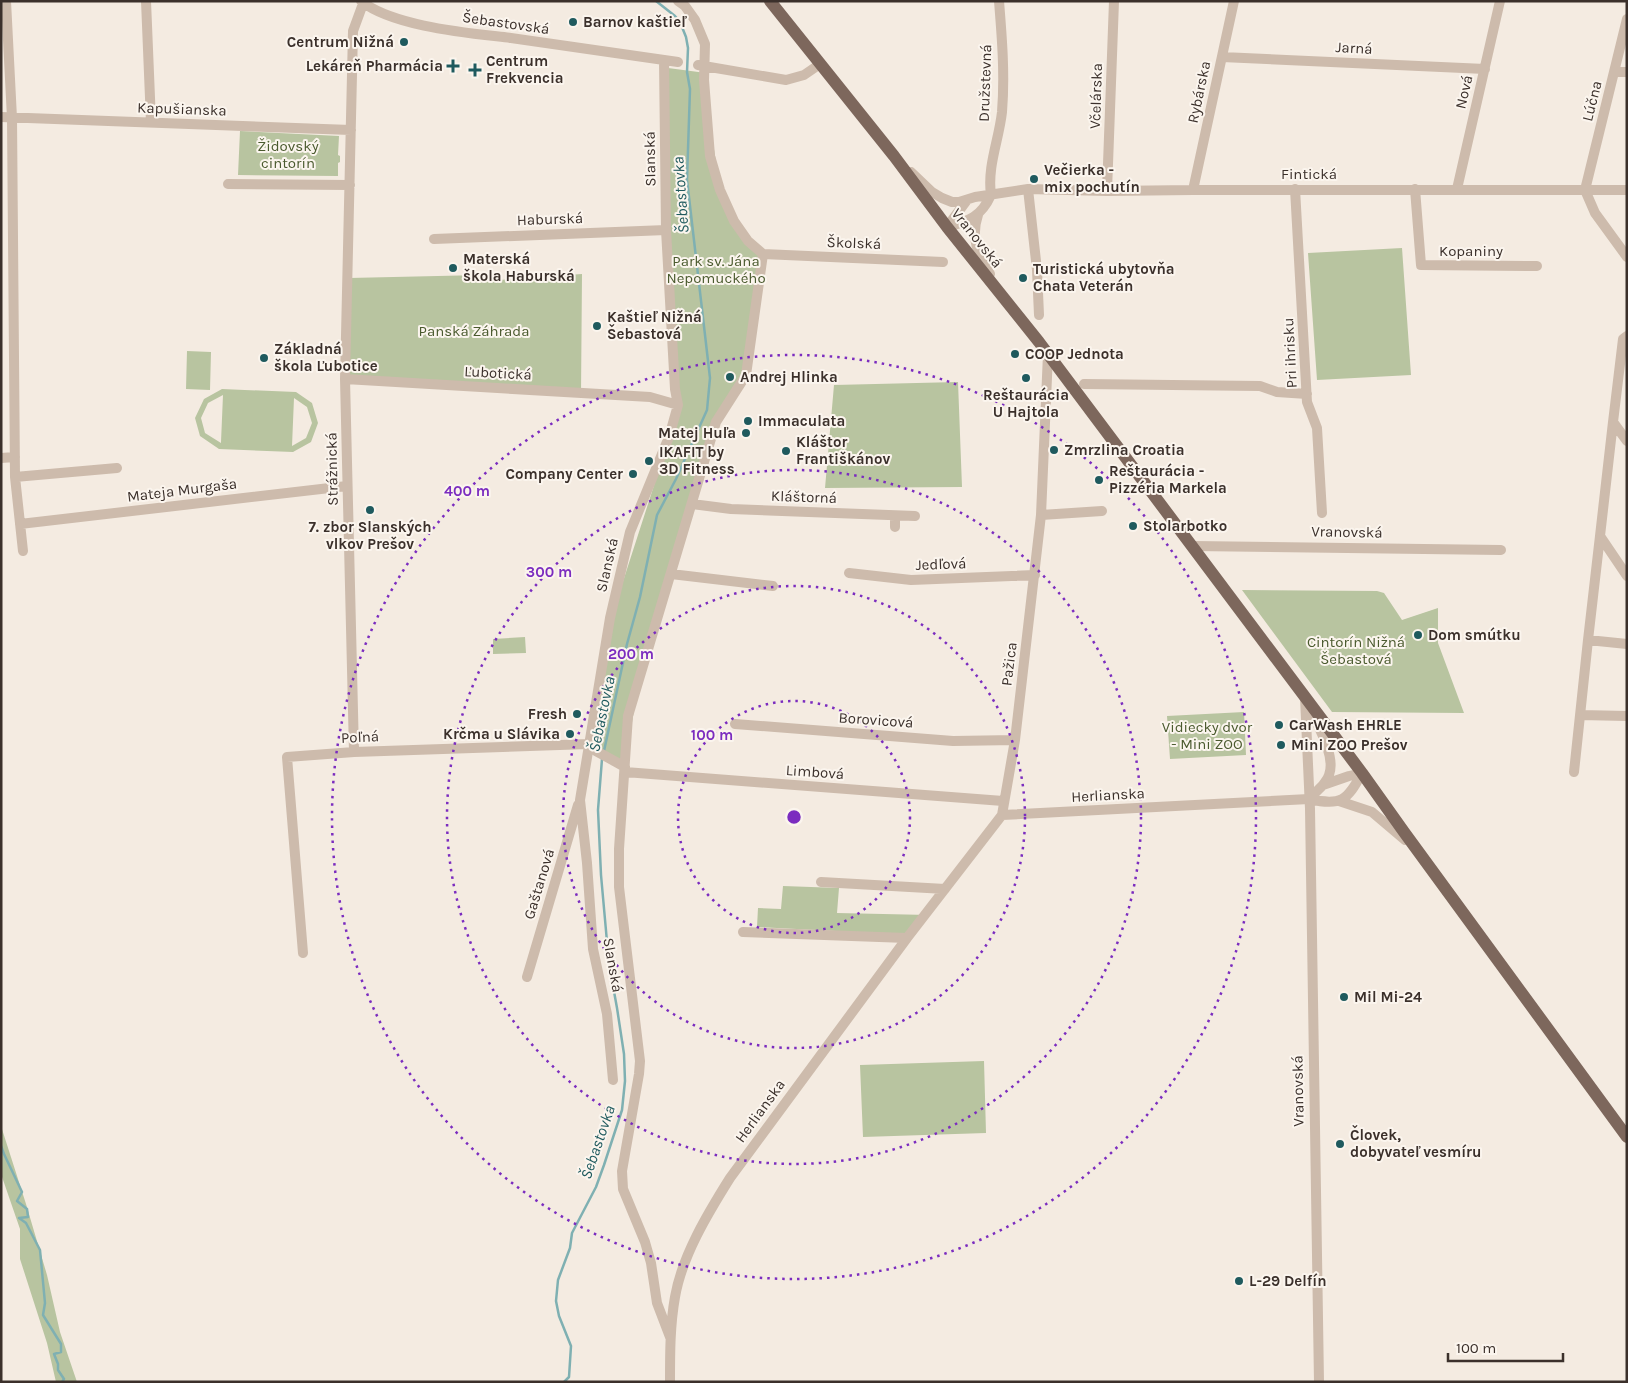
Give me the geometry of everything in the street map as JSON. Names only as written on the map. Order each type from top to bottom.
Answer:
[{"type":"main road","name":"Vranovská","points":[[770,1],[1003,296],[1193,546],[1362,773],[1627,1137]]},
{"type":"street","points":[[6,1],[15,477],[22,551]]},
{"type":"street","points":[[146,1],[151,122]]},
{"type":"street","points":[[678,1],[685,6],[695,20],[705,44],[701,65],[704,80],[710,156],[720,190],[734,221],[748,241],[763,254]]},
{"type":"street","name":"Družstevná","points":[[991,195],[991,167],[1002,113],[1003,54],[999,1]]},
{"type":"street","name":"Včelárska","points":[[1107,191],[1114,1]]},
{"type":"street","name":"Rybárska","points":[[1193,190],[1234,1]]},
{"type":"street","name":"Nová","points":[[1457,189],[1500,1]]},
{"type":"street","name":"Šebastovská","points":[[363,2],[395,17],[441,28],[678,62]]},
{"type":"street","name":"Strážnická","points":[[354,752],[345,379],[353,31],[363,2]]},
{"type":"street","name":"Lúčna","points":[[1586,190],[1627,19]]},
{"type":"street","name":"Jarná","points":[[1222,57],[1484,69]]},
{"type":"street","name":"Slanská","points":[[613,1080],[607,1014],[593,949],[580,800],[592,748],[607,629],[630,532],[669,438],[678,406],[675,389],[666,230],[664,60]]},
{"type":"street","points":[[701,65],[786,80],[804,75],[820,64]]},
{"type":"street","points":[[1614,72],[1627,72]]},
{"type":"street","name":"Kapušianska","points":[[7,118],[351,130]]},
{"type":"street","name":"Fintická","points":[[894,156],[932,192],[952,202],[1028,189],[1107,191],[1627,190]]},
{"type":"street","points":[[228,184],[350,185]]},
{"type":"street","points":[[1028,189],[1037,270],[1039,315]]},
{"type":"street","name":"Kopaniny","points":[[1414,189],[1421,266],[1537,266]]},
{"type":"street","name":"Pri ihrisku","points":[[1295,190],[1307,402],[1317,428],[1322,513]]},
{"type":"street","points":[[1586,190],[1595,213],[1627,257]]},
{"type":"street","points":[[947,227],[964,223],[978,215],[991,195]]},
{"type":"street","points":[[947,227],[968,200]]},
{"type":"street","points":[[978,215],[974,232],[975,244],[984,264],[1003,296]]},
{"type":"street","name":"Haburská","points":[[434,239],[666,230]]},
{"type":"street","name":"Slanská","points":[[670,1337],[657,1298],[645,1242],[623,1189],[622,1180],[622,1171],[640,1074],[640,1061],[619,887],[622,767],[628,716],[716,422],[746,375],[763,254]]},
{"type":"street","name":"Školská","points":[[763,254],[944,262]]},
{"type":"street","points":[[1574,772],[1623,339],[1627,336]]},
{"type":"street","name":"Pažica","points":[[1002,816],[1003,800],[1015,740],[1035,578],[1041,515],[1048,354]]},
{"type":"street","name":"Ľubotická","points":[[345,379],[650,397],[678,406]]},
{"type":"street","points":[[1084,384],[1260,386],[1278,392],[1307,394]]},
{"type":"street","points":[[1613,422],[1627,441]]},
{"type":"street","points":[[1,458],[15,457]]},
{"type":"street","points":[[15,477],[118,468]]},
{"type":"street","name":"Mateja Murgaša","points":[[20,524],[348,486]]},
{"type":"street","name":"Kláštorná","points":[[692,504],[730,509],[915,516]]},
{"type":"street","points":[[1041,515],[1102,511]]},
{"type":"street","points":[[895,516],[895,527]]},
{"type":"street","points":[[1600,536],[1627,576]]},
{"type":"street","name":"Vranovská","points":[[1193,546],[1501,550]]},
{"type":"street","name":"Jedľová","points":[[849,573],[911,580],[1035,578]]},
{"type":"street","points":[[671,574],[772,586]]},
{"type":"street","name":"Jedľová","points":[[909,586],[1035,578]]},
{"type":"street","points":[[1588,640],[1627,644]]},
{"type":"street","points":[[1305,697],[1328,748],[1330,772],[1323,786],[1309,799]]},
{"type":"street","name":"Vranovská","points":[[1305,697],[1309,799],[1319,1382]]},
{"type":"street","points":[[1580,715],[1627,716]]},
{"type":"street","name":"Borovicová","points":[[735,724],[953,741],[1015,740]]},
{"type":"street","points":[[592,748],[622,767]]},
{"type":"street","name":"Poľná","points":[[302,953],[286,757],[354,752],[592,748]]},
{"type":"street","name":"Limbová","points":[[622,767],[1003,800]]},
{"type":"street","points":[[1323,786],[1348,776],[1362,773]]},
{"type":"street","points":[[1339,801],[1353,791],[1362,773]]},
{"type":"street","name":"Herlianska","points":[[670,1382],[670,1337],[675,1298],[691,1250],[708,1212],[730,1178],[907,938],[1002,816],[1309,799],[1327,802],[1339,801],[1372,812],[1419,853]]},
{"type":"street","name":"Gaštanová","points":[[526,977],[580,800]]},
{"type":"street","points":[[566,846],[585,846]]},
{"type":"street","points":[[821,882],[945,889]]},
{"type":"street","points":[[742,932],[907,938]]},
{"type":"street","points":[[657,1298],[675,1298]]},
{"type":"green space","name":"Park sv. Jána Nepomuckého","points":[[668,68],[706,73],[704,87],[720,187],[733,216],[766,256],[750,358],[716,422],[639,680],[625,765],[591,747],[617,600],[679,408],[669,273]]},
{"type":"green space","name":"Židovský cintorín","points":[[240,131],[339,136],[338,155],[340,156],[340,162],[338,163],[338,176],[238,175]]},
{"type":"green space","points":[[1402,248],[1411,375],[1317,380],[1308,253]]},
{"type":"green space","name":"Panská Záhrada","points":[[582,274],[581,394],[345,379],[349,278],[482,275],[499,280]]},
{"type":"green space","points":[[187,351],[211,352],[210,390],[186,389]]},
{"type":"green space","points":[[958,382],[962,487],[825,488],[834,385]]},
{"type":"green space","points":[[222,389],[296,392],[312,403],[318,423],[311,442],[293,452],[219,449],[200,436],[195,418],[204,399]],"holes":[[[223,395],[221,442],[221,443],[205,433],[201,418],[208,403]],[[294,398],[307,407],[312,423],[306,438],[292,446]]]},
{"type":"green space","name":"Cintorín Nižná Šebastová","points":[[1242,590],[1377,591],[1384,593],[1402,620],[1438,608],[1438,643],[1464,713],[1332,712]]},
{"type":"green space","points":[[525,637],[526,653],[493,654],[493,639]]},
{"type":"green space","name":"Vidiecky dvor - Mini ZOO","points":[[1244,712],[1246,755],[1170,759],[1167,716]]},
{"type":"green space","points":[[783,886],[839,888],[837,913],[929,915],[915,935],[757,927],[758,908],[781,909]]},
{"type":"green space","points":[[984,1061],[986,1133],[863,1137],[860,1065]]},
{"type":"green space","points":[[1,1126],[47,1275],[60,1332],[77,1382],[56,1382],[47,1343],[20,1259],[20,1229],[1,1174]]},
{"type":"waterway","name":"Šebastovka","points":[[604,751],[657,515],[676,479],[707,410],[710,378],[687,180],[690,89],[687,72],[688,48],[680,22],[656,1]]},
{"type":"waterway","name":"Šebastovka","points":[[564,1382],[569,1377],[571,1346],[559,1316],[556,1301],[558,1280],[570,1248],[572,1233],[596,1187],[604,1165],[622,1110],[625,1081],[624,1054],[609,964],[601,875],[598,810],[602,759]]},
{"type":"waterway","points":[[1,1146],[22,1192],[17,1201],[27,1209],[28,1217],[19,1218],[26,1223],[40,1250],[45,1303],[43,1315],[61,1344],[61,1352],[54,1354],[58,1370],[64,1379],[62,1382]]},
{"type":"place","name":"Barnov kaštieľ","points":[[573,22]]},
{"type":"place","name":"Centrum Nižná","points":[[404,42]]},
{"type":"place","name":"Lekáreň Pharmácia","points":[[453,66]]},
{"type":"place","name":"Centrum Frekvencia","points":[[475,70]]},
{"type":"place","name":"Večierka - mix pochutín","points":[[1034,179]]},
{"type":"place","name":"Materská škola Haburská","points":[[453,268]]},
{"type":"place","name":"Turistická ubytovňa Chata Veterán","points":[[1023,278]]},
{"type":"place","name":"Kaštieľ Nižná Šebastová","points":[[597,326]]},
{"type":"place","name":"COOP Jednota","points":[[1015,354]]},
{"type":"place","name":"Základná škola Ľubotice","points":[[264,358]]},
{"type":"place","name":"Andrej Hlinka","points":[[730,377]]},
{"type":"place","name":"Reštaurácia U Hajtola","points":[[1026,378]]},
{"type":"place","name":"Immaculata","points":[[748,421]]},
{"type":"place","name":"Matej Huľa","points":[[746,433]]},
{"type":"place","name":"Zmrzlina Croatia","points":[[1054,450]]},
{"type":"place","name":"Kláštor Františkánov","points":[[786,451]]},
{"type":"place","name":"IKAFIT by 3D Fitness","points":[[649,461]]},
{"type":"place","name":"Company Center","points":[[633,474]]},
{"type":"place","name":"Reštaurácia - Pizzéria Markela","points":[[1099,480]]},
{"type":"place","name":"7. zbor Slanských vlkov Prešov","points":[[370,510]]},
{"type":"place","name":"Stolarbotko","points":[[1133,526]]},
{"type":"place","name":"Dom smútku","points":[[1418,635]]},
{"type":"place","name":"Fresh","points":[[577,714]]},
{"type":"place","name":"CarWash EHRLE","points":[[1279,725]]},
{"type":"place","name":"Krčma u Slávika","points":[[570,734]]},
{"type":"place","name":"Mini ZOO Prešov","points":[[1281,745]]},
{"type":"place","name":"Mil Mi-24","points":[[1344,997]]},
{"type":"place","name":"Človek, dobyvateľ vesmíru","points":[[1340,1144]]},
{"type":"place","name":"L-29 Delfín","points":[[1239,1281]]}]
